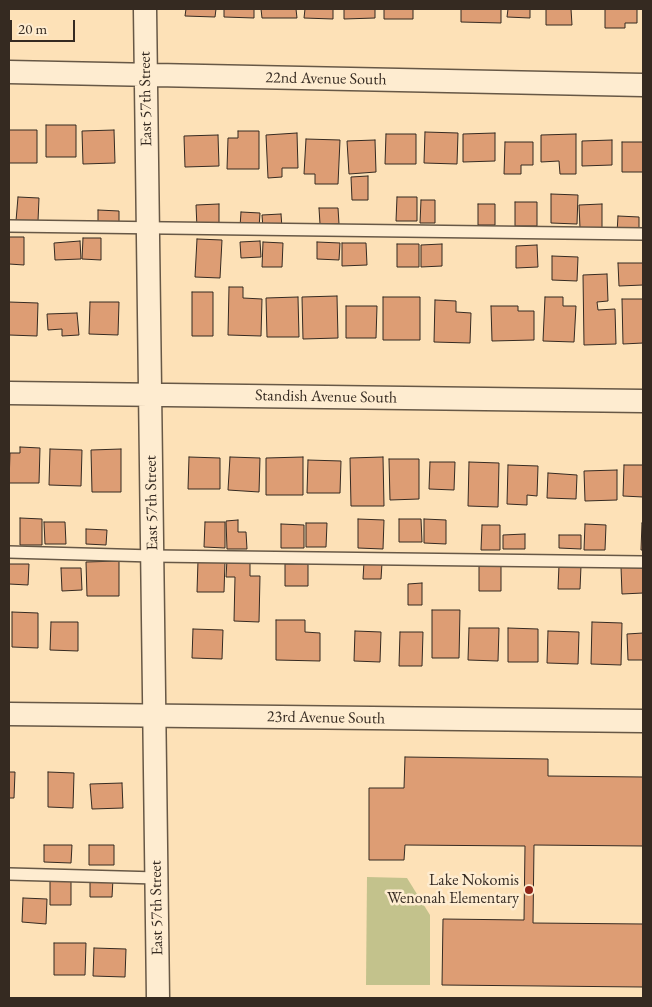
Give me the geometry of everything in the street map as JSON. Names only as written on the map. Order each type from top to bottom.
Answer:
[{"type":"street","name":"East 57th Street","points":[[145,9],[158,998]]},
{"type":"street","name":"22nd Avenue South","points":[[9,72],[643,85]]},
{"type":"street","name":"Standish Avenue South","points":[[9,393],[643,401]]},
{"type":"street","name":"23rd Avenue South","points":[[9,714],[643,721]]},
{"type":"lane","points":[[9,226],[643,234]]},
{"type":"lane","points":[[9,552],[152,556],[643,562]]},
{"type":"lane","points":[[9,874],[157,878]]},
{"type":"shaded area","points":[[367,877],[407,878],[430,915],[430,985],[366,985]]},
{"type":"building","points":[[186,9],[216,9],[215,17],[185,16]]},
{"type":"building","points":[[224,9],[254,9],[254,18],[224,17]]},
{"type":"building","points":[[261,9],[296,9],[297,18],[262,18]]},
{"type":"building","points":[[305,9],[333,9],[333,19],[304,18]]},
{"type":"building","points":[[344,9],[375,9],[375,18],[344,19]]},
{"type":"building","points":[[384,9],[413,9],[413,19],[384,19]]},
{"type":"building","points":[[461,9],[501,9],[501,23],[461,22]]},
{"type":"building","points":[[508,9],[530,9],[530,18],[507,17]]},
{"type":"building","points":[[546,9],[571,9],[572,25],[546,25]]},
{"type":"building","points":[[605,9],[637,9],[637,23],[625,23],[625,28],[605,28]]},
{"type":"building","points":[[46,125],[76,125],[76,157],[46,157]]},
{"type":"building","points":[[9,130],[37,130],[37,163],[9,163]]},
{"type":"building","points":[[114,130],[115,163],[83,164],[82,131]]},
{"type":"building","points":[[238,131],[259,131],[259,169],[227,169],[228,138],[238,138]]},
{"type":"building","points":[[425,132],[458,133],[457,164],[424,163]]},
{"type":"building","points":[[297,133],[298,168],[282,168],[282,177],[268,178],[266,135]]},
{"type":"building","points":[[495,133],[495,161],[463,162],[463,134]]},
{"type":"building","points":[[386,134],[416,134],[416,164],[385,164]]},
{"type":"building","points":[[576,134],[576,174],[560,174],[559,161],[541,162],[541,135]]},
{"type":"building","points":[[218,135],[219,166],[185,167],[184,136]]},
{"type":"building","points":[[306,139],[340,140],[338,184],[315,184],[315,174],[304,174]]},
{"type":"building","points":[[375,140],[376,172],[349,174],[347,141]]},
{"type":"building","points":[[612,140],[612,165],[582,166],[582,141]]},
{"type":"building","points":[[505,142],[533,142],[533,165],[521,165],[521,174],[504,174]]},
{"type":"building","points":[[622,142],[643,142],[643,172],[622,172]]},
{"type":"building","points":[[368,176],[368,200],[352,200],[351,177]]},
{"type":"building","points":[[551,194],[578,195],[577,224],[551,223]]},
{"type":"building","points":[[18,197],[39,198],[38,221],[16,221]]},
{"type":"building","points":[[397,197],[417,197],[417,221],[396,221]]},
{"type":"building","points":[[421,200],[435,200],[435,223],[420,223]]},
{"type":"building","points":[[515,202],[537,202],[537,226],[515,226]]},
{"type":"building","points":[[219,204],[219,227],[197,228],[196,205]]},
{"type":"building","points":[[478,204],[495,204],[495,225],[478,225]]},
{"type":"building","points":[[602,204],[602,228],[580,228],[579,205]]},
{"type":"building","points":[[319,208],[338,208],[339,224],[320,224]]},
{"type":"building","points":[[98,210],[119,211],[119,224],[98,223]]},
{"type":"building","points":[[241,212],[260,213],[259,228],[240,227]]},
{"type":"building","points":[[281,214],[282,228],[263,228],[262,215]]},
{"type":"building","points":[[618,216],[639,217],[639,233],[617,233]]},
{"type":"building","points":[[9,237],[24,237],[24,265],[9,264]]},
{"type":"building","points":[[83,238],[101,238],[101,260],[82,259]]},
{"type":"building","points":[[197,239],[222,240],[220,278],[195,277]]},
{"type":"building","points":[[80,241],[81,259],[55,260],[54,243]]},
{"type":"building","points":[[260,241],[261,257],[241,258],[240,242]]},
{"type":"building","points":[[263,242],[283,243],[282,267],[262,267]]},
{"type":"building","points":[[317,242],[340,243],[339,260],[317,259]]},
{"type":"building","points":[[342,243],[366,243],[367,265],[342,266]]},
{"type":"building","points":[[397,244],[419,244],[419,267],[397,267]]},
{"type":"building","points":[[442,244],[442,266],[421,267],[421,245]]},
{"type":"building","points":[[537,245],[538,267],[516,268],[516,246]]},
{"type":"building","points":[[552,256],[578,257],[577,281],[552,280]]},
{"type":"building","points":[[618,263],[643,263],[643,285],[619,286]]},
{"type":"building","points":[[607,274],[608,301],[597,302],[598,310],[615,309],[616,344],[584,345],[583,275]]},
{"type":"building","points":[[229,287],[243,287],[243,298],[262,299],[261,336],[228,335]]},
{"type":"building","points":[[192,292],[213,292],[213,336],[192,336]]},
{"type":"building","points":[[337,296],[338,338],[303,339],[302,297]]},
{"type":"building","points":[[298,297],[299,337],[267,337],[266,298]]},
{"type":"building","points":[[383,297],[420,297],[420,340],[383,340]]},
{"type":"building","points":[[545,297],[563,297],[563,306],[576,306],[574,342],[543,341]]},
{"type":"building","points":[[622,299],[643,299],[643,343],[623,344]]},
{"type":"building","points":[[435,300],[456,301],[456,312],[471,313],[470,343],[434,342]]},
{"type":"building","points":[[9,302],[38,303],[37,336],[9,335]]},
{"type":"building","points":[[90,302],[119,302],[118,335],[89,334]]},
{"type":"building","points":[[346,306],[377,306],[376,338],[346,338]]},
{"type":"building","points":[[491,306],[518,306],[518,311],[534,311],[534,340],[492,341]]},
{"type":"building","points":[[77,313],[79,335],[62,336],[62,329],[48,330],[47,314]]},
{"type":"building","points":[[20,447],[40,448],[39,483],[9,483],[10,453],[20,453]]},
{"type":"building","points":[[50,449],[82,450],[81,486],[49,485]]},
{"type":"building","points":[[121,449],[121,492],[92,492],[91,450]]},
{"type":"building","points":[[189,457],[220,458],[220,489],[188,489]]},
{"type":"building","points":[[230,457],[260,458],[259,492],[228,490]]},
{"type":"building","points":[[303,457],[303,495],[266,495],[266,458]]},
{"type":"building","points":[[383,457],[384,506],[351,506],[350,458]]},
{"type":"building","points":[[389,459],[419,459],[419,499],[390,500]]},
{"type":"building","points":[[308,460],[341,461],[340,493],[307,493]]},
{"type":"building","points":[[430,462],[455,462],[454,490],[429,489]]},
{"type":"building","points":[[469,462],[499,463],[498,507],[468,506]]},
{"type":"building","points":[[508,465],[538,466],[537,496],[527,495],[527,505],[507,504]]},
{"type":"building","points":[[624,465],[643,465],[643,497],[623,496]]},
{"type":"building","points":[[617,470],[617,500],[585,501],[584,471]]},
{"type":"building","points":[[548,473],[577,475],[576,499],[547,498]]},
{"type":"building","points":[[20,518],[42,519],[42,545],[20,545]]},
{"type":"building","points":[[358,519],[384,520],[383,549],[358,548]]},
{"type":"building","points":[[399,519],[421,519],[422,542],[399,542]]},
{"type":"building","points":[[424,519],[446,520],[446,544],[424,543]]},
{"type":"building","points":[[238,520],[238,532],[246,532],[247,549],[227,549],[226,521]]},
{"type":"building","points":[[44,522],[65,522],[66,544],[45,544]]},
{"type":"building","points":[[205,522],[225,522],[225,548],[204,547]]},
{"type":"building","points":[[306,523],[327,523],[326,547],[306,547]]},
{"type":"building","points":[[642,523],[643,550],[641,550]]},
{"type":"building","points":[[281,524],[304,525],[304,548],[281,548]]},
{"type":"building","points":[[585,524],[606,525],[605,550],[584,550]]},
{"type":"building","points":[[482,525],[500,525],[500,550],[481,550]]},
{"type":"building","points":[[86,529],[107,530],[106,545],[86,544]]},
{"type":"building","points":[[525,534],[525,549],[503,549],[503,535]]},
{"type":"building","points":[[559,535],[581,535],[581,549],[559,548]]},
{"type":"building","points":[[227,560],[250,561],[250,576],[260,576],[259,622],[234,621],[235,577],[226,577]]},
{"type":"building","points":[[119,561],[119,596],[87,596],[86,562]]},
{"type":"building","points":[[198,561],[225,561],[224,592],[197,592]]},
{"type":"building","points":[[364,562],[382,563],[381,579],[363,579]]},
{"type":"building","points":[[9,564],[29,564],[28,585],[9,584]]},
{"type":"building","points":[[285,564],[308,564],[308,586],[285,586]]},
{"type":"building","points":[[479,564],[501,564],[501,591],[479,591]]},
{"type":"building","points":[[559,565],[581,566],[580,589],[558,589]]},
{"type":"building","points":[[643,566],[643,593],[622,594],[621,567]]},
{"type":"building","points":[[61,568],[81,568],[82,590],[62,591]]},
{"type":"building","points":[[422,583],[422,605],[408,605],[408,584]]},
{"type":"building","points":[[432,610],[460,610],[459,658],[432,658]]},
{"type":"building","points":[[12,612],[38,613],[38,648],[12,647]]},
{"type":"building","points":[[276,620],[305,620],[305,632],[320,633],[320,661],[276,660]]},
{"type":"building","points":[[51,622],[78,622],[78,651],[50,650]]},
{"type":"building","points":[[592,622],[622,623],[621,665],[591,664]]},
{"type":"building","points":[[469,628],[499,628],[498,661],[468,660]]},
{"type":"building","points":[[508,628],[538,629],[538,662],[508,662]]},
{"type":"building","points":[[193,629],[223,630],[222,659],[192,658]]},
{"type":"building","points":[[355,631],[381,632],[380,662],[354,661]]},
{"type":"building","points":[[548,631],[579,632],[578,664],[547,663]]},
{"type":"building","points":[[400,632],[423,632],[422,666],[399,666]]},
{"type":"building","points":[[643,633],[643,660],[628,660],[627,634]]},
{"type":"building","name":"Lake Nokomis Wenonah Elementary","points":[[405,757],[548,759],[548,776],[643,777],[643,846],[534,845],[533,923],[643,924],[643,987],[442,985],[443,919],[524,920],[525,846],[405,845],[404,860],[369,860],[369,788],[404,788]]},
{"type":"building","points":[[9,772],[15,772],[14,798],[9,798]]},
{"type":"building","points":[[48,772],[74,773],[73,808],[48,807]]},
{"type":"building","points":[[122,783],[123,808],[92,809],[90,784]]},
{"type":"building","points":[[44,845],[72,845],[71,863],[44,862]]},
{"type":"building","points":[[89,845],[114,845],[114,865],[89,865]]},
{"type":"building","points":[[50,878],[71,879],[71,905],[50,905]]},
{"type":"building","points":[[90,878],[113,879],[112,897],[90,897]]},
{"type":"building","points":[[23,898],[47,899],[46,924],[22,922]]},
{"type":"building","points":[[54,943],[86,943],[85,975],[54,975]]},
{"type":"building","points":[[94,948],[126,949],[125,977],[93,976]]},
{"type":"place","name":"Lake Nokomis Wenonah Elementary","points":[[529,890]]}]
